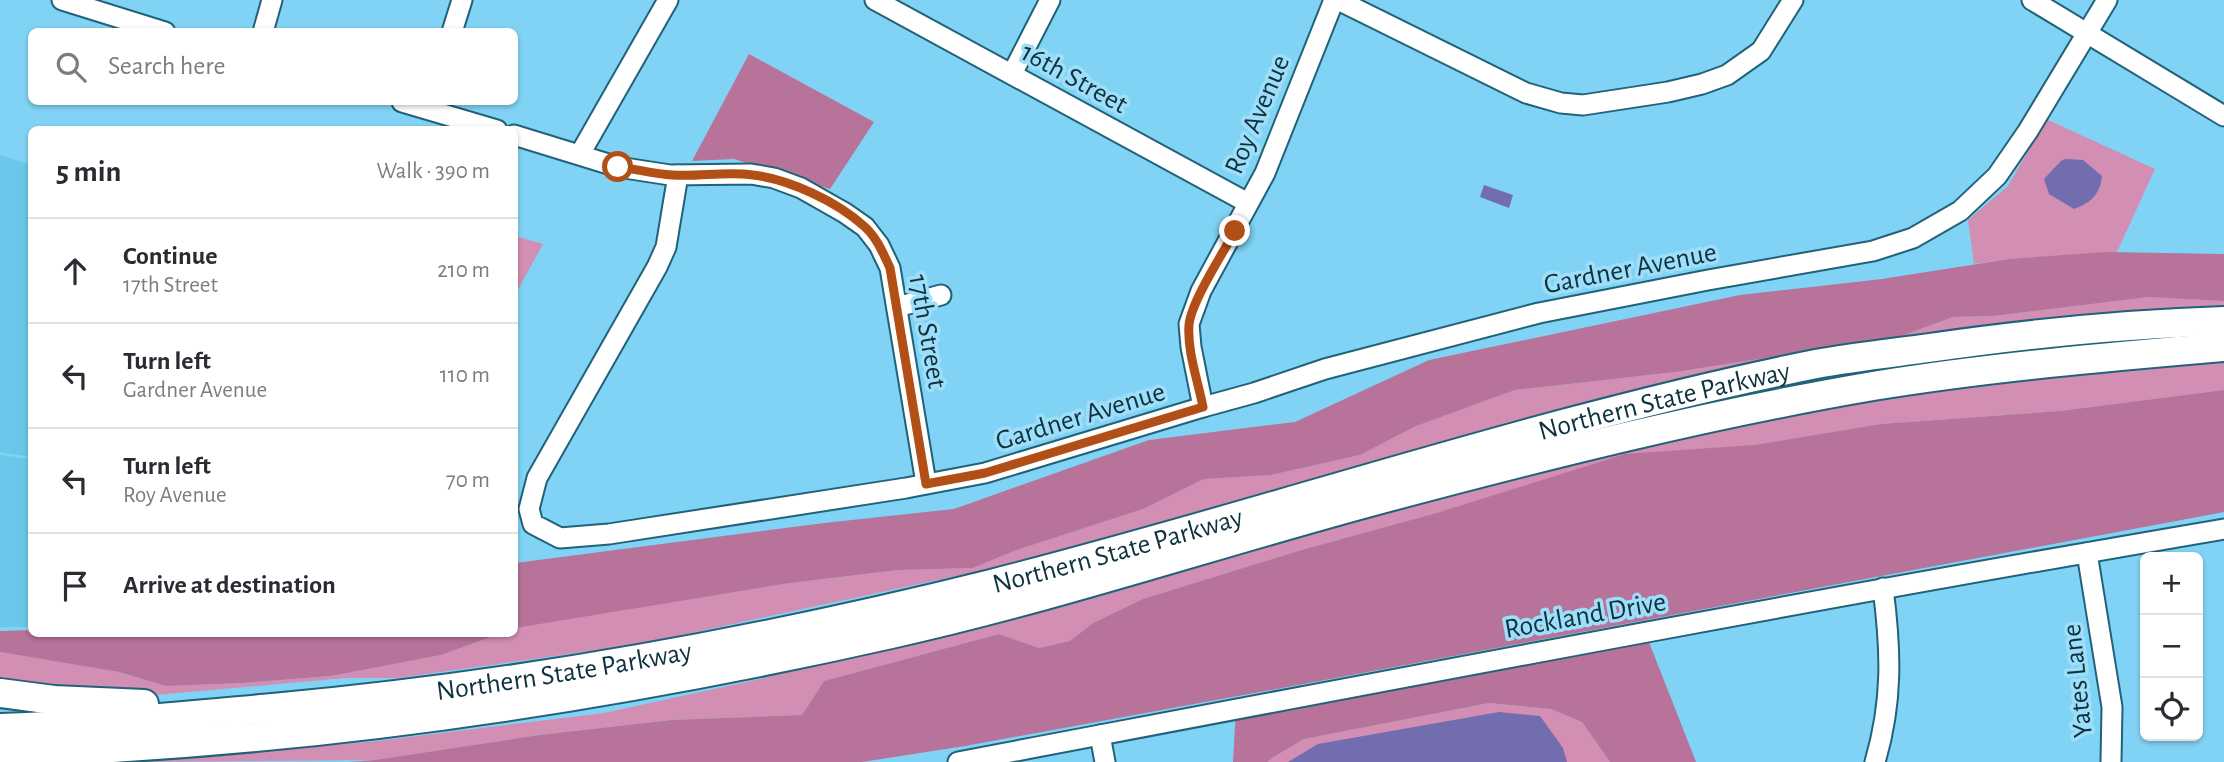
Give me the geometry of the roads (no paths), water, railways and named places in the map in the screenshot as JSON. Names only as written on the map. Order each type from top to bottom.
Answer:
[{"type":"highway","name":"Northern State Parkway","points":[[0,728],[145,720],[395,696],[542,676],[696,649],[818,625],[996,582],[1611,412],[1820,363],[2031,334],[2161,323],[2224,321]]},
{"type":"highway","name":"Northern State Parkway","points":[[0,753],[221,739],[404,720],[529,703],[712,672],[1005,606],[1380,499],[1548,456],[1731,415],[1872,386],[2038,363],[2224,347]]},
{"type":"highway","points":[[0,693],[81,702],[270,708]]},
{"type":"highway","points":[[108,762],[221,739]]},
{"type":"street","points":[[62,0],[152,28]]},
{"type":"street","points":[[265,28],[272,0]]},
{"type":"street","points":[[453,28],[462,0]]},
{"type":"street","points":[[580,154],[668,0]]},
{"type":"street","name":"16th Street","points":[[875,0],[1248,203]]},
{"type":"street","points":[[1012,74],[1050,0]]},
{"type":"street","points":[[1336,0],[1526,93],[1561,103],[1583,105],[1668,92],[1727,75],[1760,51],[1793,0]]},
{"type":"street","name":"Roy Avenue","points":[[1203,407],[1189,324],[1202,291],[1265,173],[1336,0]]},
{"type":"street","points":[[2032,0],[2224,116]]},
{"type":"street","name":"Gardner Avenue","points":[[678,175],[666,247],[657,267],[537,478],[529,509],[533,524],[560,538],[609,534],[985,473],[1254,393],[1325,369],[1539,313],[1873,251],[1913,237],[1960,211],[1997,176],[2028,131],[2107,0]]},
{"type":"street","points":[[430,106],[486,126]]},
{"type":"street","name":"17th Street","points":[[518,136],[618,167],[678,175],[751,174],[774,178],[801,188],[865,227],[879,244],[890,268],[926,484]]},
{"type":"street","points":[[897,307],[941,295]]},
{"type":"street","name":"Rockland Drive","points":[[958,762],[1397,677],[2224,529]]},
{"type":"street","name":"Yates Lane","points":[[2087,552],[2112,707],[2111,762]]},
{"type":"street","points":[[1875,762],[1888,711],[1890,674],[1890,647],[1883,588]]},
{"type":"street","points":[[1100,735],[1105,762]]}]
